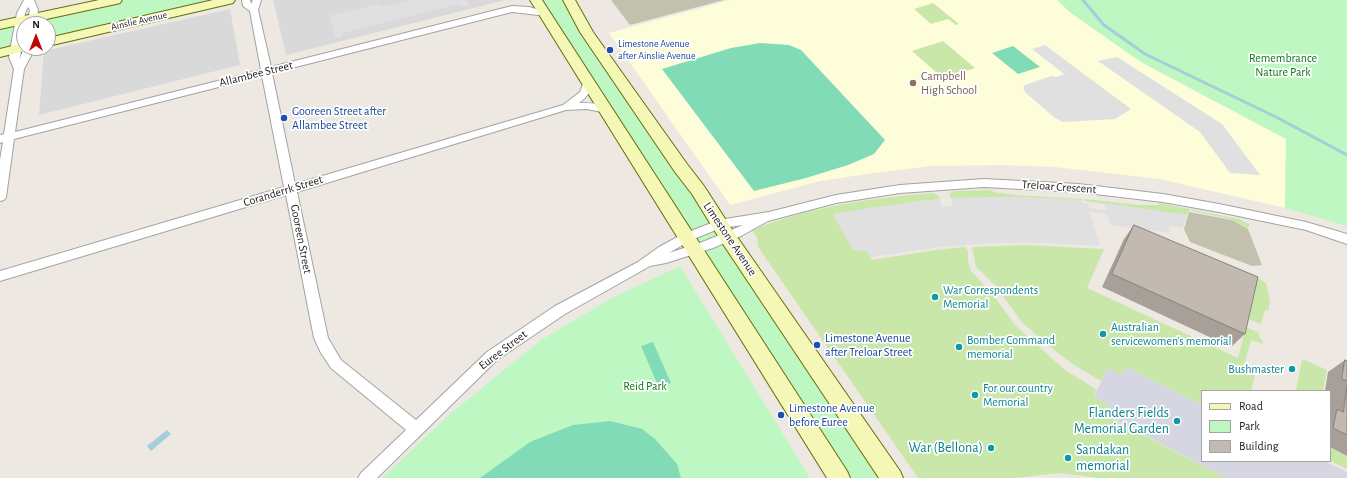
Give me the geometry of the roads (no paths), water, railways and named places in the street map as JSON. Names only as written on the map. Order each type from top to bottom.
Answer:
[{"type":"main road","points":[[49,16],[116,0]]},
{"type":"main road","name":"Ainslie Avenue","points":[[56,40],[229,0]]},
{"type":"main road","points":[[536,0],[839,478]]},
{"type":"main road","name":"Limestone Avenue","points":[[569,0],[587,32],[698,190],[723,230],[892,478]]},
{"type":"main road","points":[[0,25],[16,23]]},
{"type":"main road","points":[[0,53],[16,49]]},
{"type":"street","points":[[24,16],[21,12],[29,0],[34,10],[31,16]]},
{"type":"street","name":"Gooreen Street","points":[[246,0],[246,4],[256,5],[267,72],[321,338],[336,364],[416,429]]},
{"type":"street","name":"Allambee Street","points":[[5,138],[512,10],[522,5],[526,0]]},
{"type":"street","name":"Allambee Street","points":[[512,10],[529,10],[544,14]]},
{"type":"street","points":[[0,197],[5,138],[19,68],[26,56]]},
{"type":"street","name":"Coranderrk Street","points":[[566,107],[581,97],[586,90],[588,82]]},
{"type":"street","name":"Coranderrk Street","points":[[0,276],[290,188],[566,107],[587,106],[607,110]]},
{"type":"street","name":"Treloar Crescent","points":[[723,230],[744,230],[769,216],[836,199],[870,193],[900,189],[984,184],[1037,185],[1107,191],[1163,198],[1306,226],[1347,239]]},
{"type":"street","name":"Euree Street","points":[[366,478],[492,356],[560,310],[642,265],[723,230]]},
{"type":"water","points":[[167,430],[171,434],[151,451],[147,446]]},
{"type":"waterway","points":[[1083,0],[1104,25],[1145,54],[1276,117],[1347,155]]},
{"type":"place","name":"Limestone Avenue after Ainslie Avenue","points":[[610,50]]},
{"type":"place","name":"Campbell High School","points":[[913,83]]},
{"type":"place","name":"Gooreen Street after Allambee Street","points":[[284,118]]},
{"type":"place","name":"War Correspondents Memorial","points":[[935,297]]},
{"type":"place","name":"Australian servicewomen's memorial","points":[[1103,334]]},
{"type":"place","name":"Limestone Avenue after Treloar Street","points":[[817,345]]},
{"type":"place","name":"Bomber Command memorial","points":[[959,347]]},
{"type":"place","name":"Bushmaster","points":[[1292,369]]},
{"type":"place","name":"For our country Memorial","points":[[975,395]]},
{"type":"place","name":"Limestone Avenue before Euree","points":[[781,415]]},
{"type":"place","name":"Flanders Fields Memorial Garden","points":[[1177,421]]},
{"type":"place","name":"War (Bellona)","points":[[991,448]]},
{"type":"place","name":"Sandakan memorial","points":[[1068,458]]},
{"type":"park label","name":"Remembrance Nature Park","points":[[1283,65]]},
{"type":"park label","name":"Reid Park","points":[[645,386]]}]
